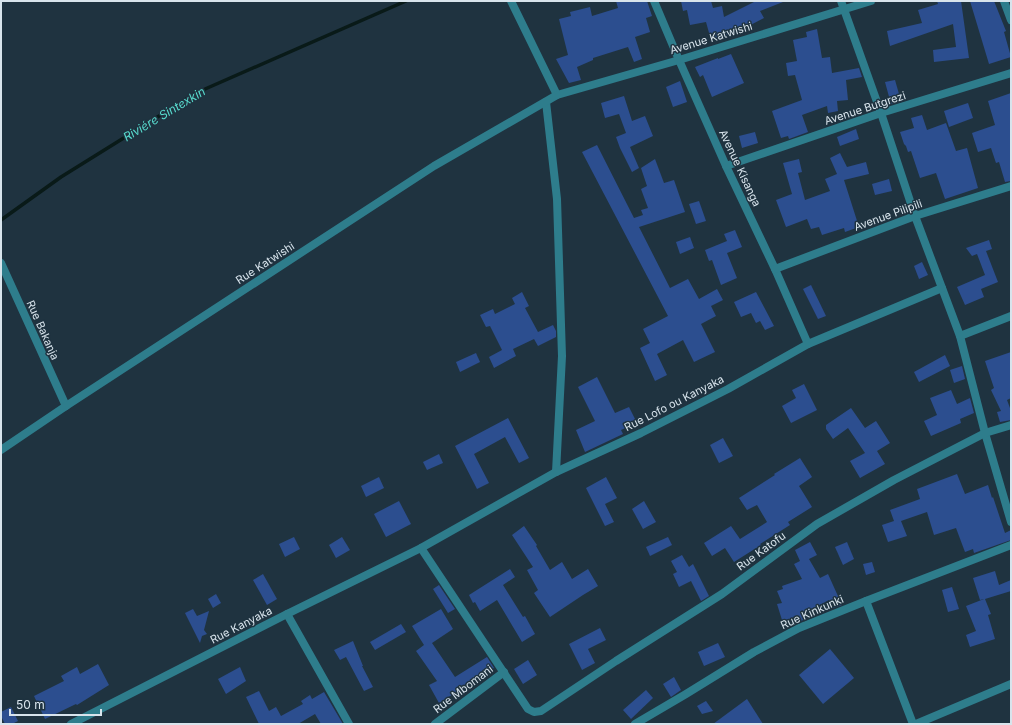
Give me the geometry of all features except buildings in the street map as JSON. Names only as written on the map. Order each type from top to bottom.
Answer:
[{"type":"street","points":[[511,1],[557,96]]},
{"type":"street","name":"Avenue Kisanga","points":[[654,1],[726,166],[775,269],[808,344]]},
{"type":"street","points":[[841,1],[881,113],[915,216],[960,336],[1011,522]]},
{"type":"street","name":"Avenue Katwishi","points":[[546,102],[557,96],[872,1]]},
{"type":"street","points":[[1004,1],[1011,20]]},
{"type":"street","name":"Avenue Butgrezi","points":[[726,166],[881,113],[1011,73]]},
{"type":"street","points":[[546,102],[557,199],[562,348],[556,472]]},
{"type":"street","name":"Rue Katwishi","points":[[1,450],[434,166],[546,102]]},
{"type":"street","name":"Avenue Pilipili","points":[[775,269],[915,216],[1011,186]]},
{"type":"street","name":"Rue Bakanja","points":[[1,263],[66,406]]},
{"type":"street","name":"Rue Lofo ou Kanyaka","points":[[421,548],[556,472],[641,433],[728,389],[808,344],[942,288]]},
{"type":"street","points":[[960,336],[1011,316]]},
{"type":"street","name":"Rue Katofu","points":[[504,672],[528,709],[534,712],[541,712],[616,661],[722,594],[817,524],[894,480],[986,433],[1011,425]]},
{"type":"street","name":"Rue Kinkunki","points":[[635,724],[754,652],[799,628],[1011,545]]},
{"type":"street","points":[[421,548],[504,672]]},
{"type":"street","name":"Rue Kanyaka","points":[[71,724],[287,614],[421,548]]},
{"type":"street","points":[[866,601],[915,724],[1011,684]]},
{"type":"street","points":[[287,614],[349,724]]},
{"type":"street","name":"Rue Mbomani","points":[[435,724],[504,672]]},
{"type":"waterway","name":"Riviére Sintexkin","points":[[1,220],[61,177],[196,93],[406,1]]}]
